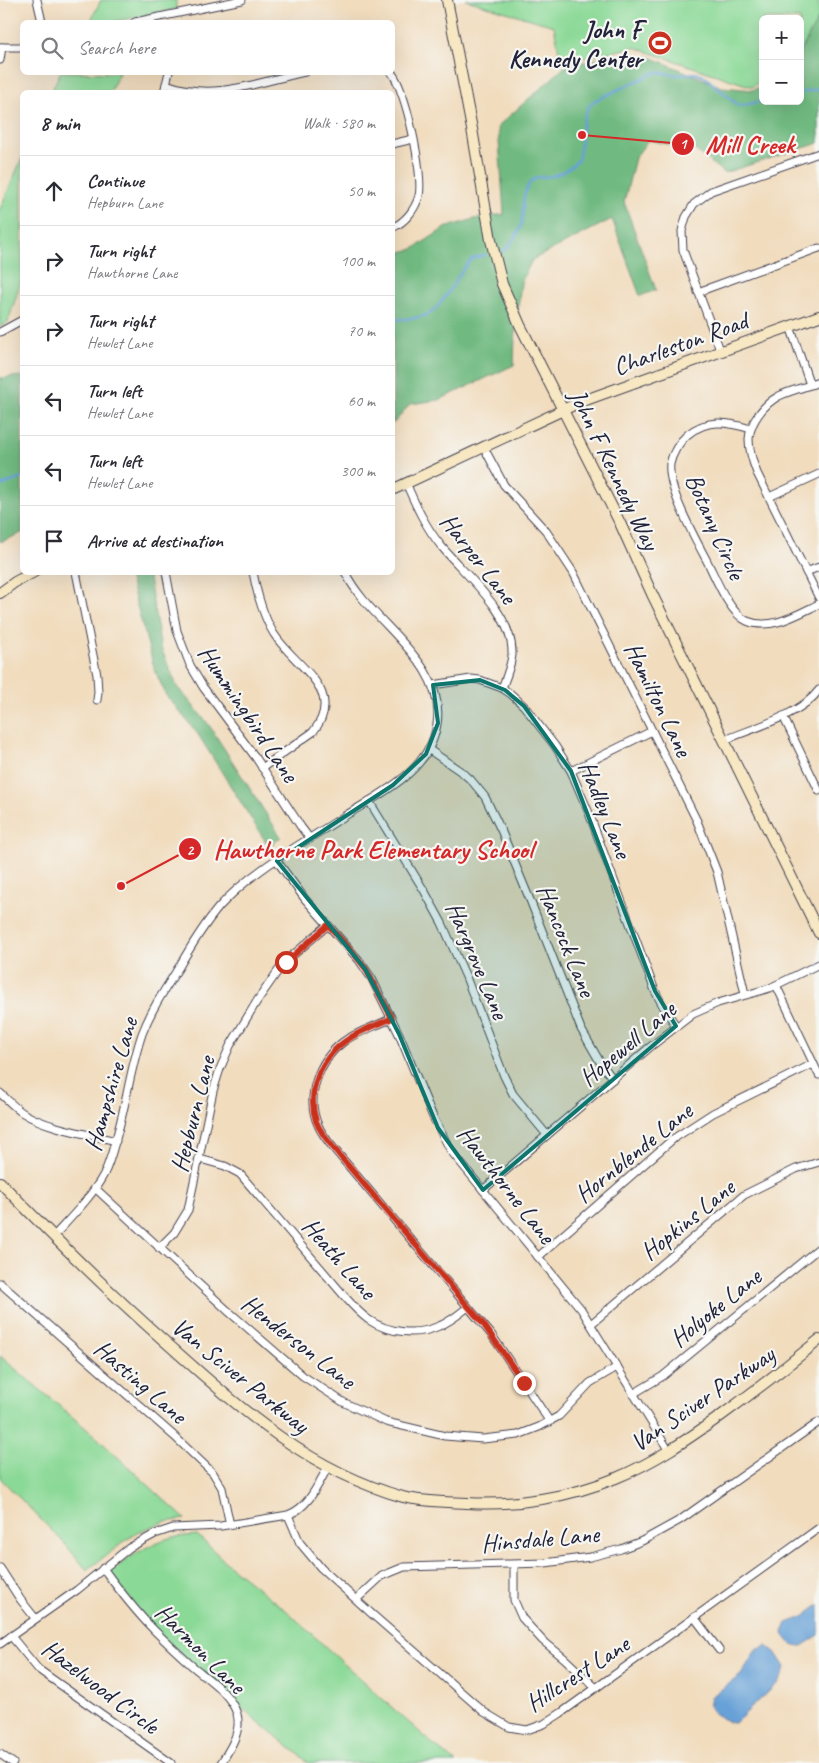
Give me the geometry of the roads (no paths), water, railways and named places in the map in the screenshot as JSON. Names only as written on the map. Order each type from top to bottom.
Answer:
[{"type":"street","points":[[37,0],[42,20]]},
{"type":"street","points":[[169,19],[242,0]]},
{"type":"street","name":"John F Kennedy Way","points":[[447,0],[491,240],[502,284],[520,325],[620,523],[652,594],[819,933]]},
{"type":"street","points":[[0,60],[1,47],[20,47]]},
{"type":"street","points":[[164,90],[168,75]]},
{"type":"street","points":[[228,90],[293,75]]},
{"type":"street","points":[[394,75],[404,97],[420,179],[419,194],[412,211],[405,220],[395,226]]},
{"type":"street","points":[[166,84],[184,90]]},
{"type":"street","points":[[395,143],[413,139]]},
{"type":"street","points":[[720,350],[682,244],[684,224],[694,204],[705,194],[717,188],[819,153]]},
{"type":"street","points":[[698,292],[819,248]]},
{"type":"street","name":"Charleston Road","points":[[395,488],[562,409],[720,350],[819,316]]},
{"type":"street","points":[[0,332],[20,321]]},
{"type":"street","points":[[790,326],[810,385]]},
{"type":"street","points":[[819,382],[778,397],[769,403],[756,419],[749,439],[752,462],[819,598]]},
{"type":"street","name":"Botany Circle","points":[[752,429],[736,424],[719,422],[701,426],[685,437],[670,463],[672,483],[679,503],[727,600],[739,616],[747,621],[766,624],[784,620],[819,604]]},
{"type":"street","name":"Hamilton Lane","points":[[483,446],[504,485],[546,531],[567,561],[697,821],[714,862],[726,904],[745,994]]},
{"type":"street","points":[[769,497],[819,474]]},
{"type":"street","name":"Harper Lane","points":[[406,483],[432,533],[483,593],[505,626],[512,648],[512,658],[502,688]]},
{"type":"street","points":[[806,572],[819,567]]},
{"type":"street","points":[[0,592],[28,575]]},
{"type":"street","points":[[77,575],[97,675],[97,700]]},
{"type":"street","name":"Hummingbird Lane","points":[[167,575],[176,631],[187,659],[203,687],[227,717],[310,839]]},
{"type":"street","points":[[254,575],[261,605],[274,634],[321,690],[326,707],[319,725],[313,732],[262,768]]},
{"type":"street","name":"Hampshire Lane","points":[[53,1237],[84,1203],[95,1188],[109,1162],[127,1099],[139,1046],[148,1019],[198,935],[223,902],[277,860],[402,778],[419,763],[428,750],[438,723],[437,700],[433,685],[419,660],[359,596],[347,575]]},
{"type":"street","name":"Hadley Lane","points":[[433,685],[471,679],[480,680],[502,688],[511,694],[530,713],[562,755],[571,771],[598,835],[655,991],[676,1026]]},
{"type":"street","points":[[725,740],[783,716],[809,701],[819,690]]},
{"type":"street","points":[[783,716],[819,791]]},
{"type":"street","points":[[571,771],[652,731]]},
{"type":"street","name":"Hancock Lane","points":[[428,750],[471,780],[485,797],[534,911],[581,1029],[600,1062],[613,1079]]},
{"type":"street","name":"Hargrove Lane","points":[[369,801],[439,918],[466,977],[504,1076],[513,1094],[547,1135]]},
{"type":"street","name":"Hawthorne Lane","points":[[277,860],[299,891],[366,969],[392,1018],[438,1128],[455,1156],[573,1299],[591,1324],[669,1451]]},
{"type":"street","name":"Hepburn Lane","points":[[159,1248],[174,1233],[188,1210],[215,1085],[230,1046],[257,1001],[278,971],[328,925]]},
{"type":"street","name":"Hopewell Lane","points":[[483,1190],[676,1026],[705,1007],[776,985],[819,964]]},
{"type":"street","points":[[776,985],[819,1075]]},
{"type":"street","points":[[392,1018],[350,1037],[329,1056],[319,1073],[313,1092],[317,1122],[327,1139],[491,1334],[550,1422]]},
{"type":"street","name":"Hornblende Lane","points":[[538,1257],[678,1136],[713,1114],[814,1064]]},
{"type":"street","points":[[0,1093],[21,1112],[32,1118],[83,1134],[116,1140]]},
{"type":"street","name":"Heath Lane","points":[[200,1159],[225,1166],[240,1174],[346,1298],[361,1314],[376,1324],[412,1332],[432,1329],[441,1326],[468,1307]]},
{"type":"street","name":"Hopkins Lane","points":[[591,1324],[744,1195],[796,1169],[819,1162]]},
{"type":"street","name":"Van Sciver Parkway","points":[[0,1182],[53,1237],[139,1319],[249,1415],[282,1439],[328,1468],[404,1497],[478,1504],[502,1503],[544,1498],[583,1489],[632,1471],[669,1451],[748,1396],[819,1340]]},
{"type":"street","name":"Henderson Lane","points":[[95,1188],[265,1345],[303,1376],[333,1396],[364,1413],[386,1422],[433,1434],[483,1439],[518,1435],[550,1422],[568,1408],[590,1383],[617,1367]]},
{"type":"street","name":"Holyoke Lane","points":[[633,1394],[663,1376],[819,1248]]},
{"type":"street","name":"Hasting Lane","points":[[0,1283],[174,1436],[213,1473],[222,1488],[230,1525]]},
{"type":"street","name":"Hinsdale Lane","points":[[357,1599],[382,1576],[404,1567],[545,1563],[590,1557],[642,1541],[680,1520],[819,1422]]},
{"type":"street","name":"Hazelwood Circle","points":[[0,1644],[77,1590],[103,1568],[138,1543],[172,1528],[230,1525],[288,1515],[306,1503],[328,1468]]},
{"type":"street","name":"Hillcrest Lane","points":[[288,1515],[296,1536],[306,1551],[321,1568],[373,1615],[436,1668],[476,1706],[509,1727],[527,1730],[544,1724],[819,1528]]},
{"type":"street","points":[[514,1565],[514,1600],[522,1618],[542,1640],[596,1688]]},
{"type":"street","points":[[0,1568],[20,1599],[36,1618]]},
{"type":"street","name":"Harmon Lane","points":[[103,1568],[121,1593],[147,1623],[219,1689],[233,1705],[238,1724],[236,1733],[221,1763]]},
{"type":"street","points":[[694,1618],[719,1650]]},
{"type":"street","name":"Hazelwood Circle","points":[[11,1636],[38,1669],[171,1763]]},
{"type":"street","points":[[0,1754],[13,1763]]},
{"type":"water","points":[[819,1605],[819,1635],[802,1646],[790,1642],[783,1632],[787,1623],[803,1617]]},
{"type":"water","points":[[767,1646],[775,1652],[785,1667],[778,1683],[735,1723],[729,1722],[714,1713],[710,1709],[711,1697],[741,1675],[756,1650]]},
{"type":"waterway","points":[[503,251],[510,245],[521,225],[523,199],[530,182],[542,177],[559,174],[578,160],[585,113],[594,101],[656,72],[678,75],[695,73],[705,77],[739,106],[759,102]]},
{"type":"waterway","points":[[804,92],[819,89]]},
{"type":"waterway","points":[[395,320],[420,317],[431,312],[443,300],[469,262],[474,258],[485,255]]},
{"type":"waterway","points":[[0,486],[20,479]]},
{"type":"place","name":"John F Kennedy Center","points":[[660,43]]},
{"type":"place","name":"Mill Creek","points":[[582,135]]},
{"type":"place","name":"Hawthorne Park Elementary School","points":[[121,886]]}]
